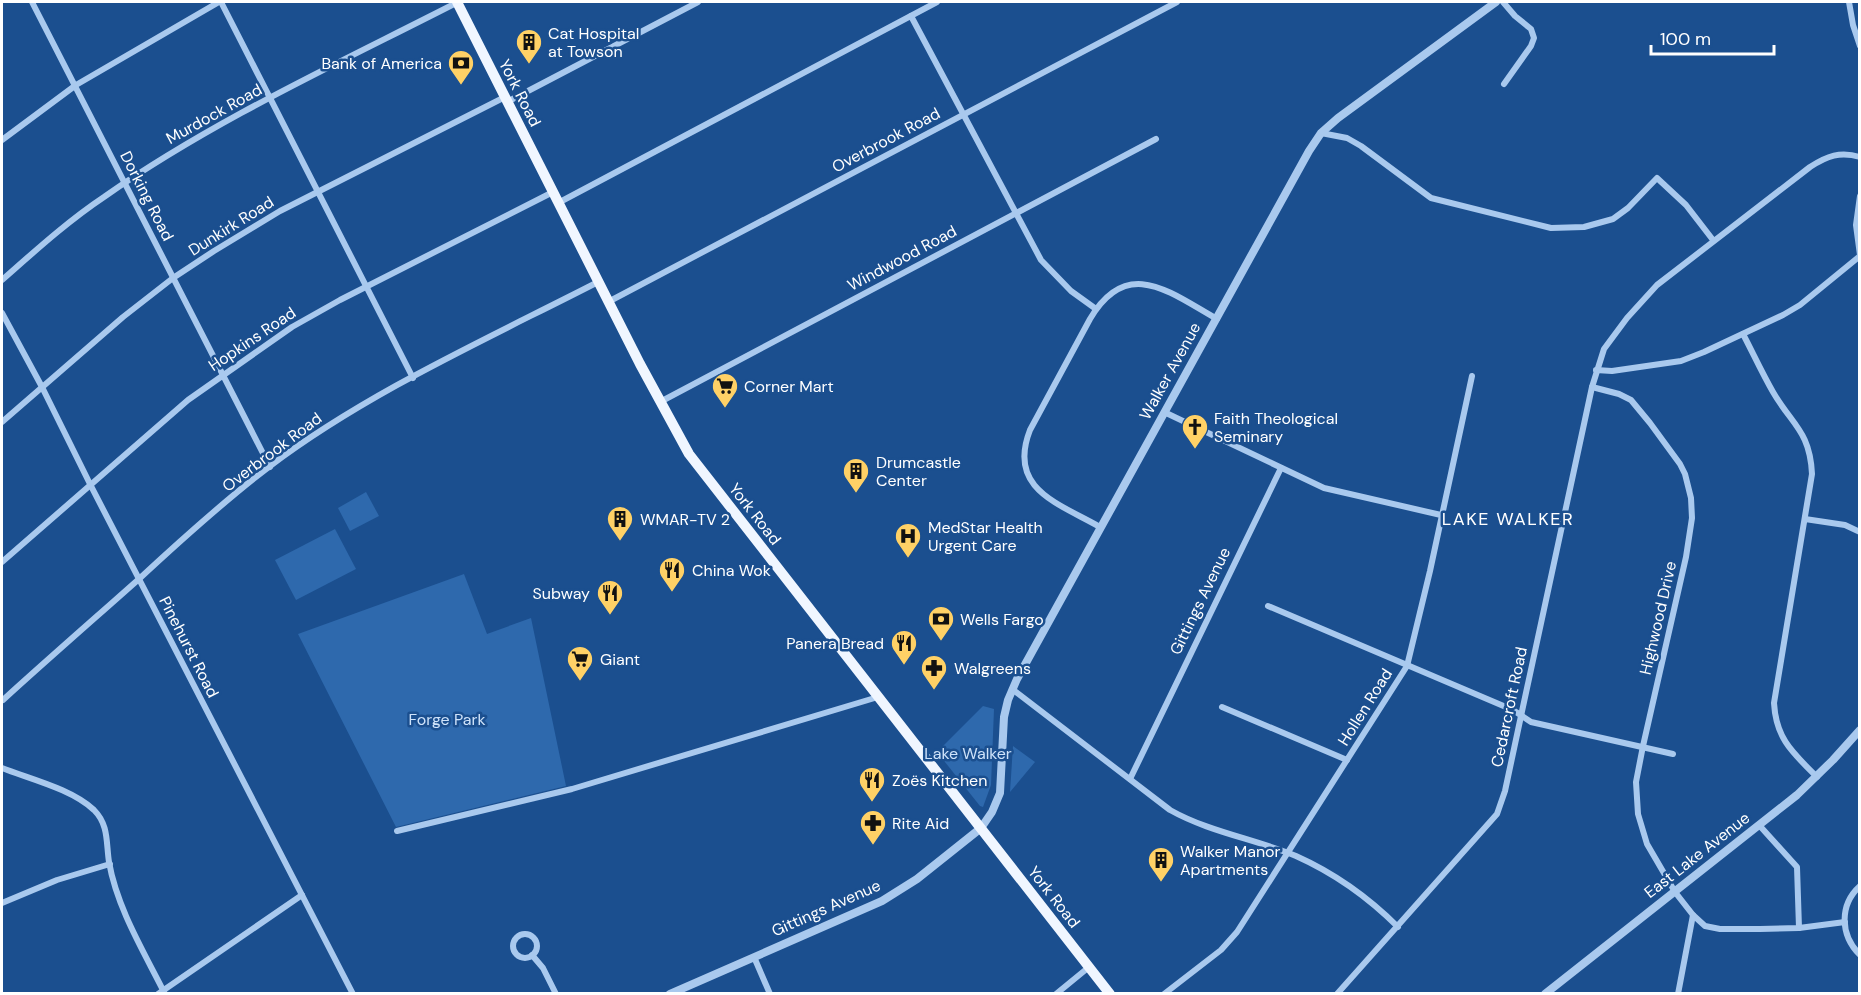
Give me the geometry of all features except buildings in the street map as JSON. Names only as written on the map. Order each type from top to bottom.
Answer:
[{"type":"main road","name":"York Road","points":[[458,2],[608,302],[692,459],[1110,993]]},
{"type":"street","name":"Dorking Road","points":[[32,2],[270,467]]},
{"type":"street","points":[[2,140],[76,85],[220,2],[412,378]]},
{"type":"street","name":"Murdock Road","points":[[2,280],[84,211],[193,140],[458,2]]},
{"type":"street","name":"Dunkirk Road","points":[[2,422],[123,317],[173,278],[280,211],[698,2]]},
{"type":"street","points":[[558,203],[937,2]]},
{"type":"street","name":"Overbrook Road","points":[[608,302],[1176,2]]},
{"type":"street","name":"Walker Avenue","points":[[981,828],[992,812],[1000,793],[1004,717],[1012,689],[1297,171],[1322,133],[1354,106],[1496,2]]},
{"type":"street","points":[[1503,2],[1531,29],[1534,38],[1531,46],[1504,84]]},
{"type":"street","points":[[1849,2],[1852,25],[1860,46]]},
{"type":"street","points":[[911,16],[1041,260],[1058,280],[1096,309]]},
{"type":"street","points":[[1322,133],[1347,138],[1361,146],[1431,198],[1459,203],[1538,225],[1566,229],[1584,227],[1612,219],[1628,208],[1657,178],[1686,205],[1713,240]]},
{"type":"street","name":"Windwood Road","points":[[660,402],[1156,139]]},
{"type":"street","name":"Cedarcroft Road","points":[[1337,993],[1497,814],[1505,790],[1596,370],[1600,356],[1608,343],[1657,285],[1823,158],[1834,154],[1860,157]]},
{"type":"street","name":"Hopkins Road","points":[[2,562],[151,430],[221,375],[291,327],[366,286],[553,192]]},
{"type":"street","points":[[1596,370],[1612,371],[1681,361],[1743,334],[1800,305],[1860,255],[1856,225],[1860,196]]},
{"type":"street","name":"Overbrook Road","points":[[2,699],[174,546],[270,467],[331,424],[412,378],[598,282]]},
{"type":"street","points":[[1100,527],[1040,493],[1031,482],[1024,457],[1025,444],[1030,430],[1096,309],[1100,302],[1115,290],[1139,283],[1170,292],[1217,319]]},
{"type":"street","name":"Pinehurst Road","points":[[2,313],[353,993]]},
{"type":"street","points":[[1743,334],[1774,394],[1800,430],[1809,447],[1812,474],[1774,703],[1779,733],[1786,744],[1817,777]]},
{"type":"street","name":"Hollen Road","points":[[1164,993],[1221,950],[1232,938],[1407,666],[1472,376]]},
{"type":"street","name":"Highwood Drive","points":[[1592,387],[1619,394],[1631,400],[1680,464],[1691,498],[1692,518],[1686,557],[1636,782],[1638,814],[1649,849],[1675,892],[1693,915]]},
{"type":"street","points":[[1164,412],[1313,484],[1339,493],[1441,515]]},
{"type":"street","name":"Gittings Avenue","points":[[1130,779],[1281,468]]},
{"type":"street","points":[[1805,519],[1845,525],[1860,532]]},
{"type":"street","points":[[1268,606],[1513,710],[1531,722],[1673,754]]},
{"type":"street","points":[[1012,689],[1170,810],[1185,818],[1288,854],[1351,886],[1377,906],[1398,927]]},
{"type":"street","points":[[397,831],[572,789],[878,697]]},
{"type":"street","points":[[1222,707],[1347,760]]},
{"type":"street","name":"East Lake Avenue","points":[[1545,993],[1817,777],[1860,730]]},
{"type":"street","points":[[2,768],[73,795],[89,806],[101,820],[107,834],[110,864],[125,911],[162,992],[302,895]]},
{"type":"street","points":[[1759,825],[1797,867],[1799,928]]},
{"type":"street","name":"Gittings Avenue","points":[[670,993],[900,891],[981,828]]},
{"type":"street","points":[[2,903],[57,880],[110,864]]},
{"type":"street","points":[[1860,886],[1848,899],[1845,907],[1847,939],[1860,955]]},
{"type":"street","points":[[1693,915],[1705,926],[1720,929],[1799,928],[1845,922]]},
{"type":"street","points":[[1678,993],[1693,915]]},
{"type":"street","points":[[532,955],[543,968],[556,993]]},
{"type":"street","points":[[754,957],[770,993]]},
{"type":"street","points":[[1056,993],[1089,967]]},
{"type":"green space","points":[[366,492],[379,516],[350,531],[338,508]]},
{"type":"green space","points":[[335,529],[356,569],[296,600],[275,560]]},
{"type":"green space","name":"Forge Park","points":[[464,574],[487,634],[531,618],[566,786],[396,827],[298,634]]},
{"type":"green space","name":"Lake Walker","points":[[983,706],[994,709],[991,785],[983,807],[937,752]]},
{"type":"green space","name":"Lake Walker","points":[[1013,746],[1035,762],[1010,792]]},
{"type":"place","name":"Cat Hospital at Towson","points":[[529,65]]},
{"type":"place","name":"Bank of America","points":[[461,86]]},
{"type":"place","name":"Corner Mart","points":[[725,409]]},
{"type":"place","name":"Faith Theological Seminary","points":[[1195,450]]},
{"type":"place","name":"Drumcastle Center","points":[[856,494]]},
{"type":"place","name":"WMAR-TV 2","points":[[620,542]]},
{"type":"place","name":"MedStar Health Urgent Care","points":[[908,559]]},
{"type":"place","name":"China Wok","points":[[672,593]]},
{"type":"place","name":"Subway","points":[[610,616]]},
{"type":"place","name":"Wells Fargo","points":[[941,642]]},
{"type":"place","name":"Panera Bread","points":[[904,666]]},
{"type":"place","name":"Giant","points":[[580,682]]},
{"type":"place","name":"Walgreens","points":[[934,691]]},
{"type":"place","name":"Zoës Kitchen","points":[[872,803]]},
{"type":"place","name":"Rite Aid","points":[[873,846]]},
{"type":"place","name":"Walker Manor Apartments","points":[[1161,883]]},
{"type":"district","name":"LAKE WALKER","points":[[1508,519]]}]
